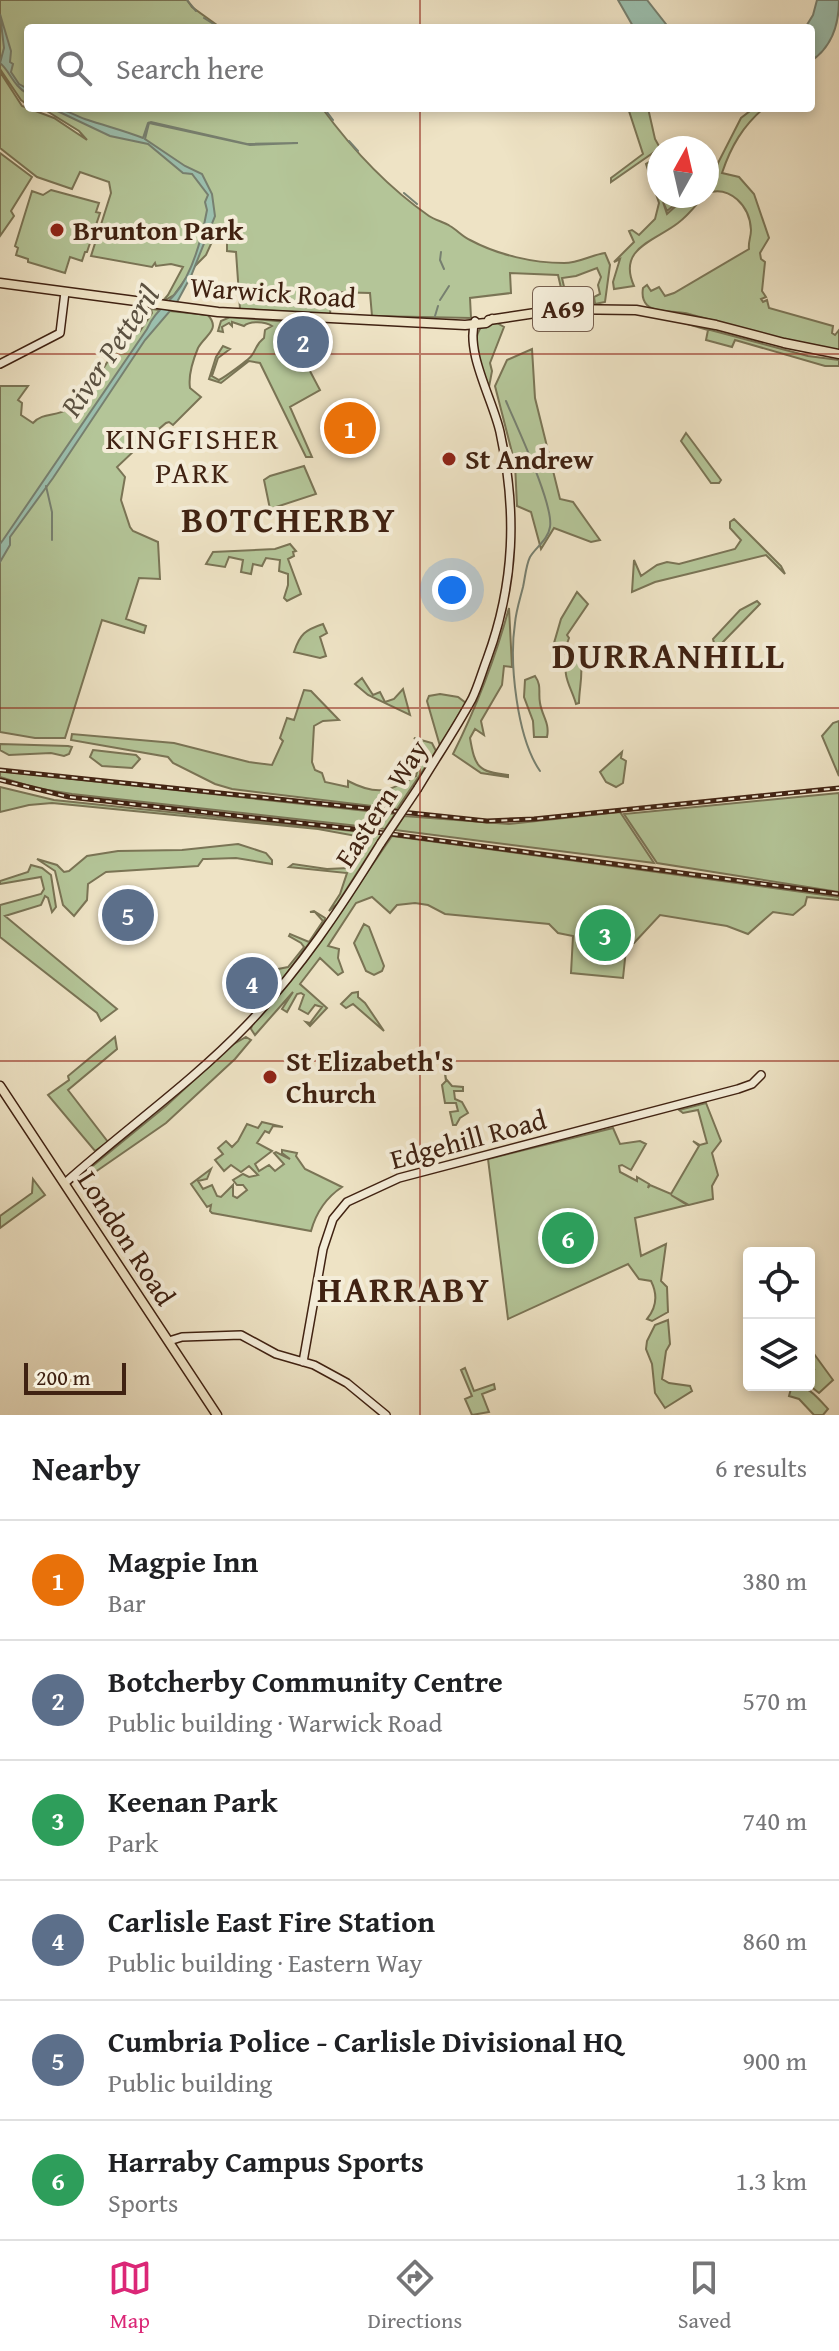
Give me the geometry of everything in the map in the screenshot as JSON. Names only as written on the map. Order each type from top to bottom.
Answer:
[{"type":"main road","name":"Warwick Road","points":[[0,283],[218,312],[449,323],[473,324],[562,309],[636,310],[839,354]]},
{"type":"main road","name":"London Road","points":[[0,1086],[217,1415]]},
{"type":"street","points":[[0,364],[60,333],[65,292]]},
{"type":"street","name":"Eastern Way","points":[[65,1183],[186,1082],[259,1013],[329,925],[418,788],[473,696],[496,636],[507,595],[511,552],[508,470],[495,411],[475,357],[473,324]]},
{"type":"street","name":"Eastern Way","points":[[473,324],[474,344]]},
{"type":"street","name":"Edgehill Road","points":[[303,1362],[327,1230],[347,1202],[401,1178],[746,1087],[761,1075]]},
{"type":"street","points":[[76,1200],[74,1182],[84,1165]]},
{"type":"street","points":[[169,1341],[182,1337],[241,1335],[276,1354],[303,1362],[347,1383],[386,1415]]},
{"type":"shaded area","points":[[0,0],[187,0],[215,24],[24,24],[24,102],[0,69]]},
{"type":"shaded area","points":[[618,0],[647,0],[666,24],[632,24]]},
{"type":"shaded area","points":[[817,0],[839,0],[836,26],[829,42],[815,58],[815,24],[807,24]]},
{"type":"shaded area","points":[[0,14],[11,51],[11,72],[24,91],[0,63],[4,48]]},
{"type":"shaded area","points":[[0,72],[24,107],[24,112],[38,112],[54,118],[87,140],[79,131],[48,112],[325,112],[345,138],[398,192],[467,239],[504,254],[540,262],[569,263],[605,253],[610,265],[605,302],[595,304],[594,297],[600,294],[598,285],[601,277],[597,268],[562,278],[565,291],[577,291],[569,294],[569,301],[578,300],[577,303],[565,305],[558,275],[510,273],[511,293],[470,298],[471,318],[372,316],[370,293],[332,292],[330,314],[240,309],[236,252],[227,251],[227,234],[216,233],[206,255],[174,295],[162,302],[183,267],[171,264],[156,266],[155,263],[152,267],[91,256],[111,193],[109,182],[80,172],[72,189],[37,177],[0,148]]},
{"type":"shaded area","points":[[59,112],[68,112],[143,138],[148,123],[151,122],[247,144],[298,143],[250,145],[149,123],[145,139],[202,174],[212,194],[215,216],[176,304],[145,340],[10,537],[10,545],[0,562],[0,544],[153,318],[187,276],[202,232],[208,195],[192,174],[183,173],[148,144],[110,136]]},
{"type":"shaded area","points":[[629,112],[649,112],[654,136],[647,136],[647,157],[611,182],[611,178],[643,154]]},
{"type":"shaded area","points":[[749,112],[760,112],[738,137],[722,173],[739,177],[754,194],[769,238],[760,253],[765,262],[762,291],[766,297],[761,299],[763,302],[767,300],[769,308],[833,326],[832,333],[835,335],[839,330],[839,351],[684,313],[656,310],[643,299],[643,288],[647,285],[651,291],[659,287],[665,296],[674,293],[749,249],[750,221],[737,200],[719,192],[719,161],[741,118]]},
{"type":"shaded area","points":[[0,153],[32,177],[11,211],[14,216],[0,236]]},
{"type":"shaded area","name":"Brunton Park","points":[[51,190],[99,203],[96,212],[100,213],[87,252],[82,261],[70,257],[65,273],[28,262],[28,259],[16,255],[18,248],[15,246],[32,191],[43,195]]},
{"type":"shaded area","points":[[658,208],[665,208],[667,214],[674,208],[694,208],[634,254],[630,273],[634,286],[614,289],[620,259],[614,262],[634,242],[629,231],[639,235],[655,219]]},
{"type":"shaded area","points":[[151,309],[208,315],[213,325],[198,348],[190,373],[190,388],[201,397],[173,425],[166,423],[147,439],[149,442],[137,448],[117,467],[125,477],[121,500],[130,527],[158,542],[160,579],[139,578],[126,619],[146,626],[144,633],[102,620],[65,738],[35,738],[0,732],[0,386],[28,386],[18,400],[22,403],[21,415],[33,423],[75,405],[91,388],[108,361],[106,345],[121,342],[129,325],[140,331],[152,313]]},
{"type":"shaded area","points":[[230,317],[300,323],[303,330],[292,337],[320,390],[290,407],[312,457],[306,457],[260,363],[249,361],[221,383],[209,379],[223,346],[230,349],[218,358],[212,376],[219,380],[250,357],[264,338],[265,330],[272,326],[257,322],[244,326],[232,322],[232,326],[229,323],[222,327],[223,332],[218,331],[221,321]]},
{"type":"shaded area","points":[[497,323],[504,327],[490,363],[489,387],[477,355],[476,339],[483,325]]},
{"type":"shaded area","points":[[684,323],[808,356],[839,360],[839,366],[825,366],[735,340],[732,347],[706,340],[708,330]]},
{"type":"shaded area","points":[[532,349],[535,398],[560,499],[573,502],[600,540],[591,542],[554,528],[541,549],[531,512],[517,506],[515,464],[495,386],[507,360]]},
{"type":"shaded area","points":[[686,433],[721,480],[719,483],[711,483],[681,441]]},
{"type":"shaded area","points":[[304,466],[316,494],[270,509],[264,480]]},
{"type":"shaded area","points":[[734,519],[781,566],[785,574],[766,555],[655,582],[632,592],[634,560],[641,576],[667,562],[679,564],[735,549],[741,540],[730,528],[730,522]]},
{"type":"shaded area","points":[[290,544],[296,551],[288,559],[301,594],[287,601],[284,598],[288,574],[279,571],[280,560],[266,558],[262,566],[253,564],[251,574],[241,572],[243,560],[229,557],[225,567],[206,564],[213,552],[275,549]]},
{"type":"shaded area","points":[[577,592],[588,604],[567,635],[569,638],[563,655],[552,650],[561,619]]},
{"type":"shaded area","points":[[757,601],[760,604],[720,645],[714,643],[713,639],[740,610]]},
{"type":"shaded area","points":[[509,608],[512,667],[504,666],[502,685],[481,721],[484,735],[475,729],[470,738],[476,762],[484,770],[508,777],[481,773],[453,754],[485,682]]},
{"type":"shaded area","points":[[323,624],[327,633],[320,637],[326,656],[320,658],[294,652],[304,634]]},
{"type":"shaded area","points":[[570,657],[580,658],[581,663],[579,703],[576,704],[566,675]]},
{"type":"shaded area","points":[[535,676],[547,737],[534,737],[533,721],[524,697],[525,680]]},
{"type":"shaded area","points":[[362,678],[373,695],[380,692],[385,702],[394,699],[403,689],[410,715],[368,695],[355,684]]},
{"type":"shaded area","points":[[304,690],[311,691],[339,720],[323,721],[314,726],[312,762],[325,782],[348,787],[348,781],[367,789],[390,789],[416,776],[419,764],[426,758],[421,744],[414,738],[432,743],[436,751],[397,809],[232,789],[173,763],[168,757],[71,740],[72,734],[174,743],[272,765],[283,741],[280,738],[287,718],[294,720]]},
{"type":"shaded area","points":[[429,696],[458,697],[466,703],[440,746],[427,701]]},
{"type":"shaded area","points":[[839,721],[839,776],[822,736],[833,723]]},
{"type":"shaded area","points":[[0,744],[72,747],[69,754],[64,756],[51,753],[9,755],[0,750]]},
{"type":"shaded area","points":[[93,750],[136,755],[140,759],[132,768],[102,766],[90,757]]},
{"type":"shaded area","points":[[622,752],[621,758],[626,761],[623,783],[616,787],[606,782],[600,772]]},
{"type":"shaded area","points":[[0,771],[395,814],[385,829],[72,794],[36,788],[0,777]]},
{"type":"shaded area","points":[[0,787],[54,800],[382,834],[337,904],[329,911],[340,894],[347,873],[289,867],[293,864],[327,869],[349,868],[361,848],[362,837],[318,829],[52,803],[0,812]]},
{"type":"shaded area","points":[[839,793],[839,892],[657,863],[624,814]]},
{"type":"shaded area","points":[[620,812],[654,863],[395,830],[404,816],[509,824]]},
{"type":"shaded area","points":[[392,836],[839,897],[839,900],[807,897],[805,905],[793,915],[773,912],[748,934],[727,926],[660,915],[634,943],[627,940],[623,978],[571,973],[573,936],[558,933],[549,924],[445,914],[428,905],[415,903],[397,905],[390,913],[372,897],[356,903],[328,946],[339,949],[338,958],[343,972],[338,975],[320,958],[300,984],[327,1008],[310,1026],[306,1022],[310,1023],[322,1007],[315,1005],[308,1014],[299,1009],[304,995],[301,993],[297,994],[287,1012],[282,1009],[293,992],[255,1035],[252,1025],[316,947]]},
{"type":"shaded area","points":[[238,844],[266,853],[272,864],[236,858],[203,859],[198,866],[106,872],[88,884],[87,900],[74,916],[63,905],[55,871],[37,859],[57,865],[64,872],[87,856],[118,851],[182,850]]},
{"type":"shaded area","points":[[31,865],[51,875],[56,907],[52,912],[45,896],[41,905],[5,916],[117,1009],[101,1021],[97,1013],[0,937],[0,905],[41,894],[44,889],[41,877],[0,884],[0,881],[28,872]]},
{"type":"shaded area","points":[[314,911],[325,918],[324,923],[281,981],[255,962],[246,972],[241,966],[229,979],[249,957],[273,970],[288,967],[304,947],[290,934],[309,942],[323,921],[315,912],[310,912]]},
{"type":"shaded area","points":[[364,924],[369,927],[384,966],[374,975],[366,971],[354,943]]},
{"type":"shaded area","points":[[358,992],[358,997],[384,1031],[353,1004],[346,1008],[341,1004],[352,993]]},
{"type":"shaded area","points":[[115,1037],[117,1049],[68,1090],[108,1142],[95,1151],[48,1095],[69,1080],[68,1076]]},
{"type":"shaded area","points":[[246,1037],[251,1040],[235,1059],[166,1123],[88,1177],[84,1173],[166,1106],[232,1045]]},
{"type":"shaded area","points":[[444,1067],[446,1079],[452,1086],[463,1087],[463,1091],[454,1091],[455,1099],[462,1102],[468,1113],[456,1125],[453,1125],[450,1112],[458,1111],[456,1103],[445,1103],[442,1085],[446,1081]]},
{"type":"shaded area","points":[[706,1103],[721,1141],[712,1153],[718,1175],[712,1186],[713,1199],[689,1205],[671,1195],[687,1205],[635,1218],[641,1256],[666,1244],[661,1281],[667,1287],[668,1312],[652,1321],[647,1319],[655,1305],[653,1286],[651,1281],[639,1279],[628,1264],[508,1319],[488,1159],[613,1128],[620,1144],[640,1141],[646,1144],[631,1170],[622,1165],[619,1166],[620,1172],[637,1181],[637,1177],[649,1184],[648,1188],[650,1185],[671,1194],[699,1146],[693,1141],[700,1145],[707,1143],[698,1110],[683,1113],[679,1110]]},
{"type":"shaded area","points":[[262,1122],[283,1127],[273,1126],[257,1143],[272,1151],[255,1164],[259,1171],[269,1165],[275,1171],[284,1164],[276,1152],[290,1159],[282,1150],[297,1153],[305,1169],[342,1187],[323,1206],[311,1231],[212,1213],[211,1205],[207,1207],[191,1184],[211,1169],[207,1179],[198,1181],[203,1189],[212,1185],[217,1196],[221,1197],[233,1185],[233,1196],[237,1198],[247,1190],[233,1180],[243,1174],[249,1177],[258,1175],[249,1166],[241,1172],[231,1165],[224,1171],[215,1160],[223,1154],[218,1148],[226,1141],[232,1147],[247,1124],[258,1128]]},
{"type":"shaded area","points":[[33,1179],[45,1195],[0,1228],[0,1216],[32,1193]]},
{"type":"shaded area","points":[[668,1320],[670,1344],[662,1379],[690,1386],[692,1391],[665,1408],[655,1393],[652,1364],[646,1349],[655,1325]]},
{"type":"shaded area","points":[[815,1355],[833,1380],[819,1393],[815,1390]]},
{"type":"shaded area","points":[[465,1368],[474,1391],[494,1384],[495,1389],[482,1394],[489,1412],[472,1415],[465,1399],[472,1396],[461,1370]]},
{"type":"shaded area","points":[[790,1391],[809,1391],[828,1409],[823,1415],[814,1415],[799,1399],[789,1396]]},
{"type":"waterway","points":[[187,0],[196,11]]},
{"type":"waterway","points":[[204,18],[214,24]]},
{"type":"waterway","points":[[327,112],[333,120]]},
{"type":"waterway","points":[[349,141],[358,151]]},
{"type":"waterway","points":[[404,193],[417,204]]},
{"type":"waterway","points":[[441,252],[444,269]]},
{"type":"waterway","points":[[440,300],[449,286]]},
{"type":"waterway","points":[[435,316],[438,306]]},
{"type":"waterway","points":[[506,401],[550,516],[549,532],[530,557],[513,639],[514,679],[520,720],[540,771]]},
{"type":"waterway","points":[[46,486],[52,512],[52,540]]},
{"type":"railway","points":[[0,770],[487,821],[839,788]]},
{"type":"railway","points":[[0,780],[69,797],[354,829],[839,894]]},
{"type":"place","name":"Brunton Park","points":[[57,230]]},
{"type":"place","name":"Botcherby Community Centre","points":[[303,342]]},
{"type":"place","name":"Magpie Inn","points":[[350,428]]},
{"type":"place","name":"St Andrew","points":[[449,459]]},
{"type":"place","name":"Cumbria Police - Carlisle Divisional HQ","points":[[128,915]]},
{"type":"place","name":"Keenan Park","points":[[605,935]]},
{"type":"place","name":"Carlisle East Fire Station","points":[[252,983]]},
{"type":"place","name":"St Elizabeth's Church","points":[[270,1077]]},
{"type":"place","name":"Harraby Campus Sports","points":[[568,1238]]},
{"type":"district","name":"KINGFISHER PARK","points":[[193,456]]},
{"type":"district","name":"BOTCHERBY","points":[[289,519]]},
{"type":"district","name":"DURRANHILL","points":[[669,655]]},
{"type":"district","name":"HARRABY","points":[[404,1289]]},
{"type":"water label","name":"River Petteril","points":[[110,351]]}]
